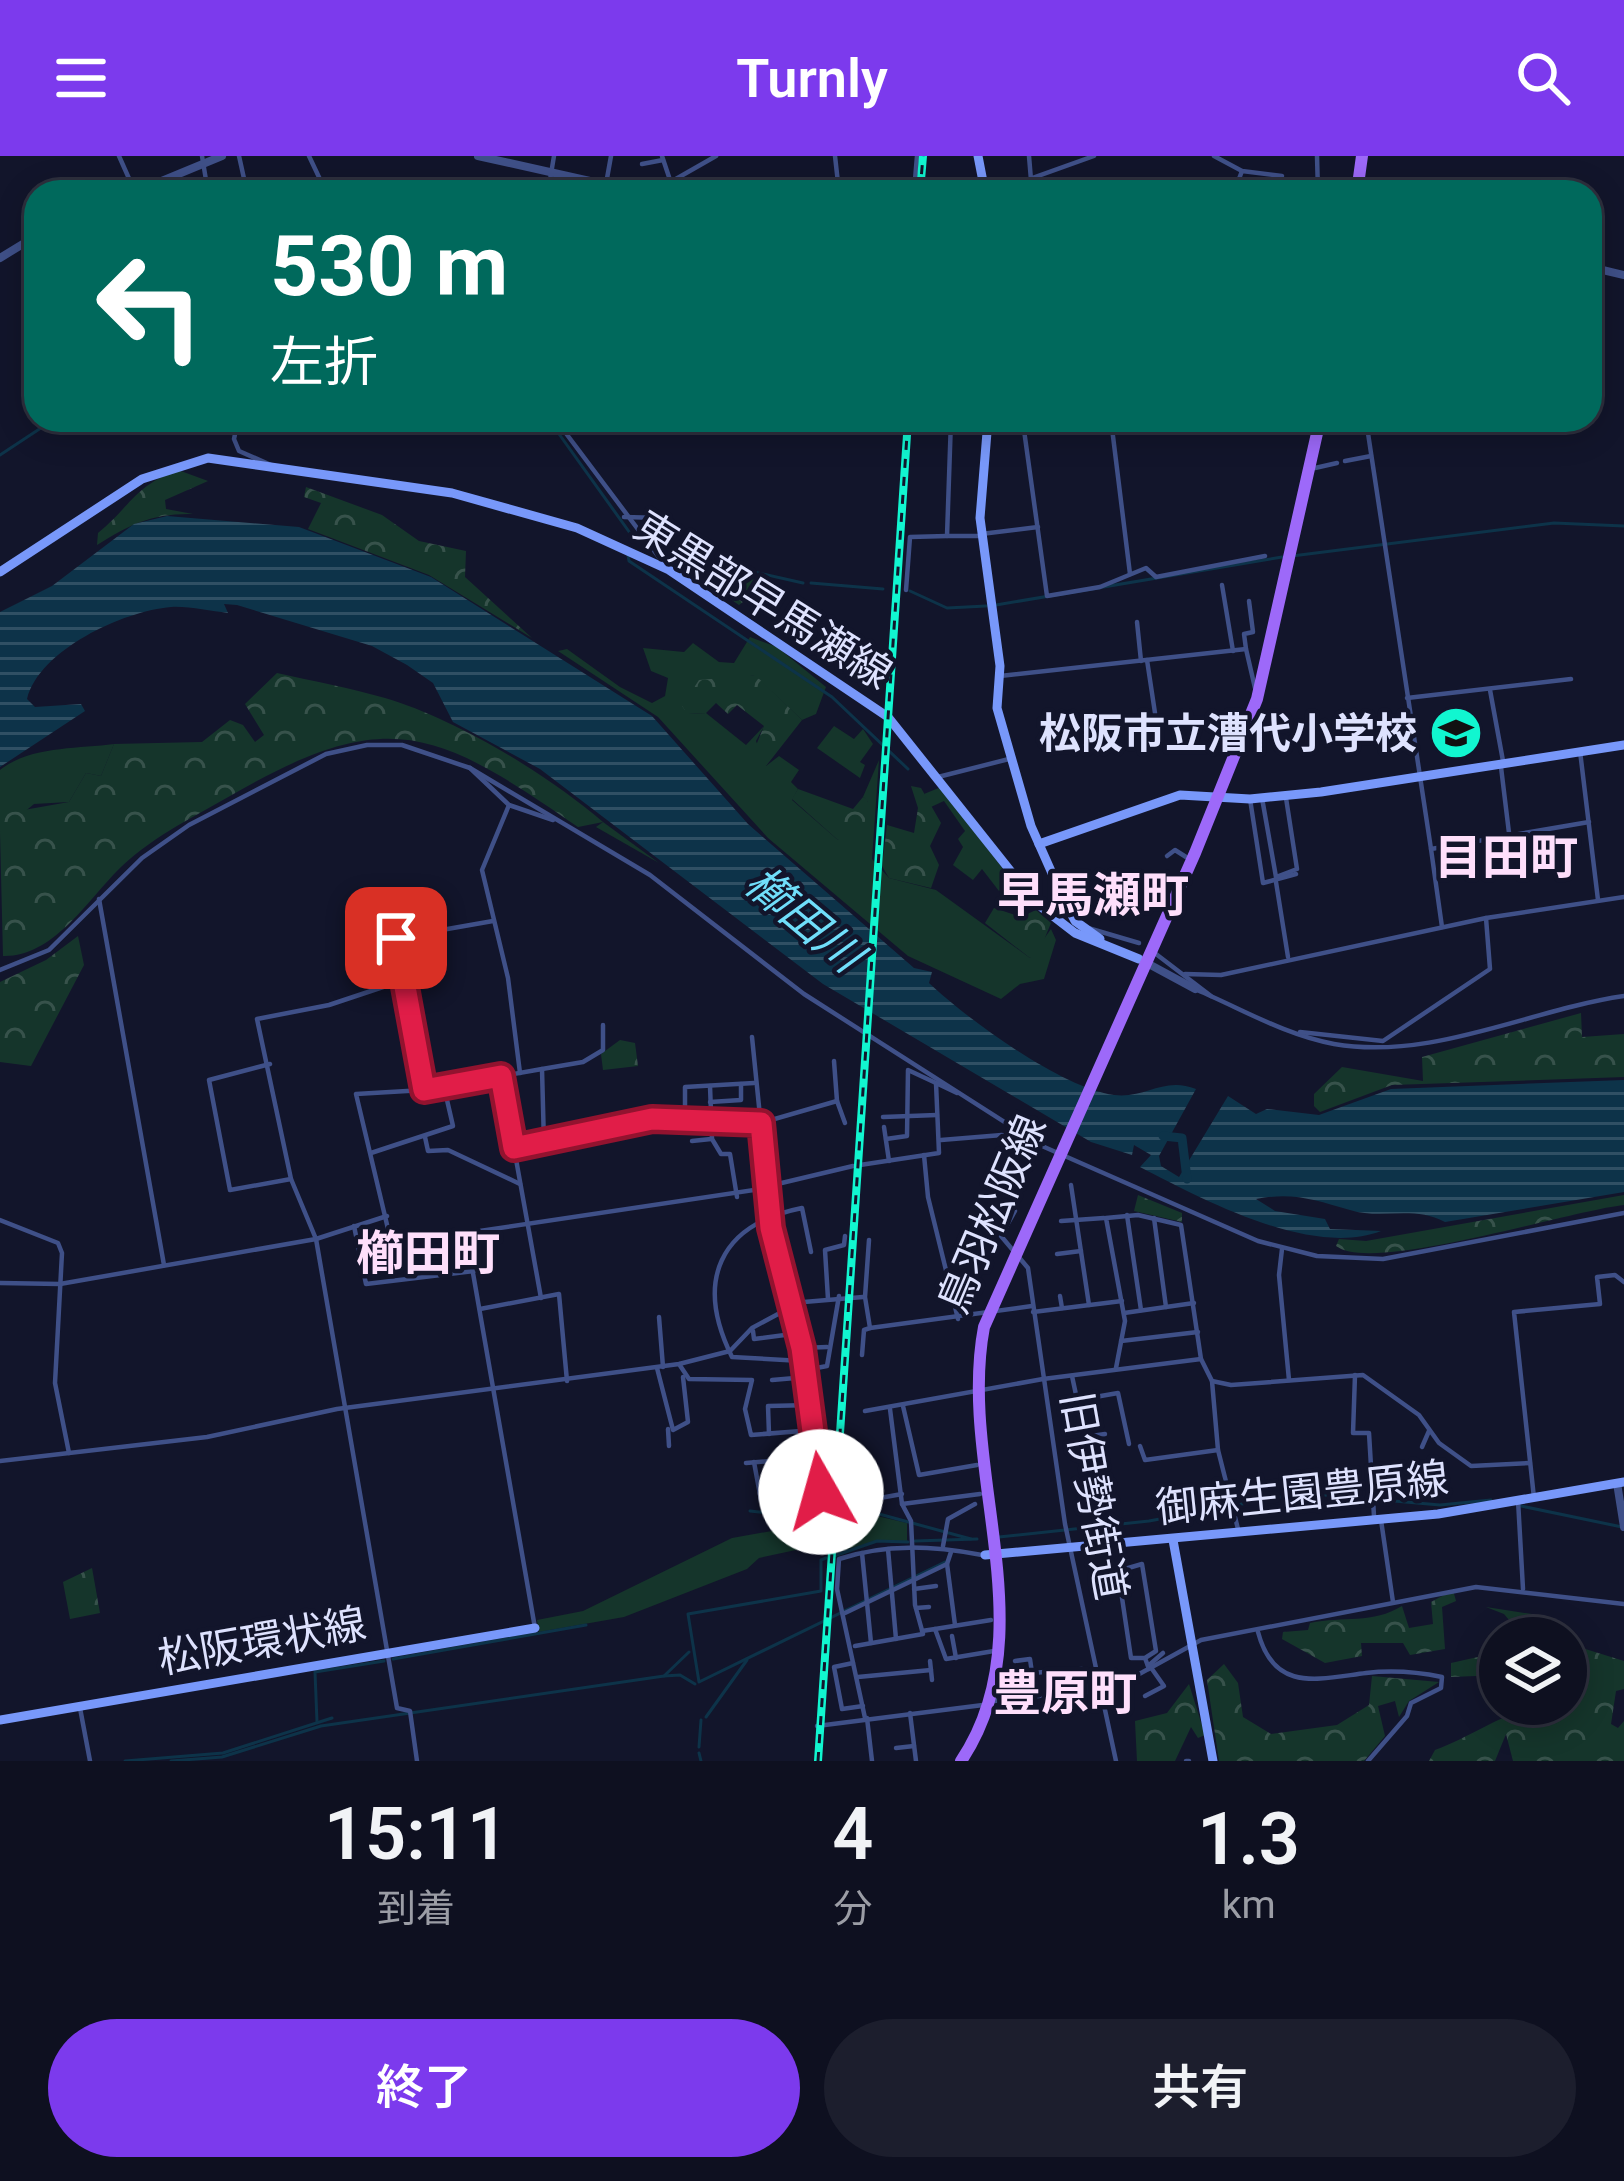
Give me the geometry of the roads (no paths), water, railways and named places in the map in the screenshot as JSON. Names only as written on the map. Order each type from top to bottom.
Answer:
[{"type":"main road","points":[[987,432],[981,535],[1000,676],[996,704],[1039,844],[1068,910],[1084,929],[1115,948]]},
{"type":"main road","name":"鳥羽松阪線","points":[[990,1698],[994,1651],[989,1556],[978,1499],[975,1394],[984,1316],[1257,699],[1318,432]]},
{"type":"main road","name":"東黒部早馬瀬線","points":[[0,572],[156,472],[208,458],[511,506],[605,539],[669,570],[888,717],[1036,903],[1076,933],[1144,962]]},
{"type":"main road","points":[[1039,844],[1167,798],[1286,796],[1624,746]]},
{"type":"main road","name":"鳥羽松阪線","points":[[1144,962],[1186,857],[1217,798]]},
{"type":"main road","name":"鳥羽松阪線","points":[[961,1761],[990,1698],[1000,1640],[975,1394]]},
{"type":"main road","name":"御麻生園豊原線","points":[[989,1556],[1377,1520],[1620,1482]]},
{"type":"main road","points":[[1173,1540],[1213,1761]]},
{"type":"main road","name":"松阪環状線","points":[[0,1720],[535,1628]]},
{"type":"street","points":[[160,180],[222,156]]},
{"type":"street","points":[[478,156],[587,180]]},
{"type":"street","points":[[549,180],[554,156]]},
{"type":"street","points":[[673,180],[716,156]]},
{"type":"street","points":[[1029,156],[1030,179]]},
{"type":"street","points":[[1027,180],[1094,156]]},
{"type":"street","points":[[1214,156],[1242,171],[1282,176]]},
{"type":"street","points":[[642,164],[663,158]]},
{"type":"street","points":[[1239,180],[1242,171]]},
{"type":"street","points":[[235,432],[239,451],[271,465]]},
{"type":"street","points":[[564,432],[624,517],[669,570]]},
{"type":"street","points":[[947,536],[951,432]]},
{"type":"street","points":[[1024,432],[1047,596],[1100,587],[1146,568],[1156,577],[1265,556]]},
{"type":"street","points":[[1112,432],[1130,574]]},
{"type":"street","points":[[1368,432],[1442,927]]},
{"type":"street","points":[[1310,469],[1372,456]]},
{"type":"street","points":[[624,517],[661,518]]},
{"type":"street","points":[[906,590],[908,538],[1039,527]]},
{"type":"street","points":[[1222,585],[1233,651]]},
{"type":"street","points":[[1249,601],[1253,632],[1244,634],[1257,699]]},
{"type":"street","points":[[1137,622],[1155,713]]},
{"type":"street","points":[[1000,676],[1246,649]]},
{"type":"street","points":[[1407,698],[1571,679]]},
{"type":"street","points":[[1490,690],[1509,833]]},
{"type":"street","points":[[0,970],[49,950],[170,837],[326,754],[393,744],[470,768],[664,884],[804,994],[1057,1150],[1282,1249],[1332,1258],[1400,1257],[1624,1213]]},
{"type":"street","points":[[1580,751],[1598,900]]},
{"type":"street","points":[[938,777],[1013,758]]},
{"type":"street","points":[[470,768],[509,805],[558,821]]},
{"type":"street","points":[[1256,798],[1276,877],[1297,869],[1286,796]]},
{"type":"street","points":[[1256,798],[1263,883],[1297,874]]},
{"type":"street","points":[[509,805],[482,870],[520,1073]]},
{"type":"street","points":[[1431,848],[1589,822]]},
{"type":"street","points":[[1167,856],[1175,850],[1186,857]]},
{"type":"street","points":[[1276,882],[1288,958]]},
{"type":"street","points":[[1144,962],[1207,977],[1486,918],[1624,897]]},
{"type":"street","points":[[99,899],[164,1265]]},
{"type":"street","points":[[1296,1034],[1387,1039],[1490,969],[1486,918]]},
{"type":"street","points":[[424,1090],[396,938],[495,921]]},
{"type":"street","points":[[1084,929],[1096,927],[1139,943]]},
{"type":"street","points":[[1144,962],[1296,1034],[1335,1044],[1405,1047],[1624,996]]},
{"type":"street","points":[[1185,974],[1211,996]]},
{"type":"street","points":[[404,980],[329,1005],[257,1018],[291,1179],[316,1239],[397,1708],[410,1713],[417,1761]]},
{"type":"street","points":[[467,1245],[394,1251],[356,1094],[424,1090],[583,1062],[603,1050],[603,1025]]},
{"type":"street","points":[[752,1037],[771,1214],[812,1405],[817,1457],[818,1504],[761,1500],[750,1463],[817,1457]]},
{"type":"street","points":[[834,1060],[837,1101],[845,1123]]},
{"type":"street","points":[[270,1064],[208,1079],[230,1190],[291,1179]]},
{"type":"street","points":[[542,1069],[544,1144]]},
{"type":"street","points":[[886,1139],[907,1136],[908,1070],[963,1093]]},
{"type":"street","points":[[501,1076],[541,1298]]},
{"type":"street","points":[[535,1628],[466,1233],[737,1197],[856,1166],[939,1153],[936,1082]]},
{"type":"street","points":[[685,1118],[685,1087],[754,1083]]},
{"type":"street","points":[[710,1102],[741,1100],[741,1084]]},
{"type":"street","points":[[710,1085],[712,1139],[721,1154],[730,1154],[737,1197]]},
{"type":"street","points":[[369,1154],[453,1126],[444,1087]]},
{"type":"street","points":[[514,1148],[642,1120],[711,1118],[761,1123],[837,1101]]},
{"type":"street","points":[[883,1117],[938,1115]]},
{"type":"street","points":[[884,1127],[889,1161]]},
{"type":"street","points":[[940,1140],[1002,1135],[1016,1211],[1001,1234],[1012,1250]]},
{"type":"street","points":[[425,1137],[428,1151],[448,1150],[521,1184]]},
{"type":"street","points":[[692,1141],[712,1139]]},
{"type":"street","points":[[924,1155],[928,1197],[958,1318]]},
{"type":"street","points":[[1070,1185],[1089,1305]]},
{"type":"street","points":[[804,1361],[760,1363],[734,1358],[728,1351],[712,1279],[723,1252],[771,1214],[802,1208],[811,1252]]},
{"type":"street","points":[[1061,1221],[1127,1215],[1181,1226],[1201,1359],[1212,1381],[1218,1450],[1239,1535]]},
{"type":"street","points":[[1127,1215],[1141,1310]]},
{"type":"street","points":[[0,1283],[60,1284],[316,1239],[387,1216]]},
{"type":"street","points":[[1106,1218],[1124,1313],[1116,1368]]},
{"type":"street","points":[[1154,1218],[1166,1307]]},
{"type":"street","points":[[0,1220],[58,1244],[63,1256],[56,1399],[69,1453]]},
{"type":"street","points":[[354,1226],[366,1284],[474,1271]]},
{"type":"street","points":[[828,1298],[825,1250],[844,1245],[845,1236]]},
{"type":"street","points":[[869,1240],[865,1297],[870,1328]]},
{"type":"street","points":[[1282,1249],[1279,1275],[1289,1380]]},
{"type":"street","name":"旧伊勢街道","points":[[1012,1250],[1027,1265],[1065,1524],[1116,1761]]},
{"type":"street","points":[[1057,1254],[1081,1251]]},
{"type":"street","points":[[1534,1498],[1514,1312],[1600,1304],[1597,1277],[1615,1275],[1624,1282]]},
{"type":"street","points":[[480,1309],[559,1294],[567,1381]]},
{"type":"street","points":[[683,1377],[768,1380],[826,1366],[839,1296]]},
{"type":"street","points":[[0,1461],[230,1434],[345,1409],[679,1364],[728,1351],[752,1328],[793,1305],[839,1296],[865,1297]]},
{"type":"street","points":[[1060,1296],[1062,1308]]},
{"type":"street","points":[[862,1355],[863,1330],[870,1328],[1122,1300]]},
{"type":"street","points":[[1124,1313],[1194,1303]]},
{"type":"street","points":[[659,1317],[669,1446]]},
{"type":"street","points":[[753,1331],[754,1339],[800,1333]]},
{"type":"street","points":[[1121,1341],[1198,1332]]},
{"type":"street","points":[[802,1348],[829,1346]]},
{"type":"street","points":[[866,1412],[1043,1379],[1201,1359]]},
{"type":"street","points":[[668,1429],[680,1430],[688,1422],[679,1364]]},
{"type":"street","points":[[1355,1375],[1353,1433],[1369,1433],[1372,1500],[1393,1602]]},
{"type":"street","points":[[1212,1381],[1355,1375],[1388,1390],[1475,1468],[1530,1463]]},
{"type":"street","points":[[1072,1376],[1087,1446]]},
{"type":"street","points":[[752,1380],[745,1409],[749,1431],[814,1430]]},
{"type":"street","points":[[1078,1400],[1118,1393],[1129,1444]]},
{"type":"street","points":[[770,1434],[768,1406],[812,1405]]},
{"type":"street","points":[[904,1406],[919,1475],[977,1466]]},
{"type":"street","points":[[890,1408],[902,1504],[911,1522],[916,1608],[922,1631]]},
{"type":"street","points":[[1422,1447],[1430,1430]]},
{"type":"street","points":[[1085,1437],[1105,1434]]},
{"type":"street","points":[[1140,1446],[1145,1460],[1218,1450]]},
{"type":"street","points":[[778,1460],[785,1502]]},
{"type":"street","points":[[1620,1482],[1624,1525]]},
{"type":"street","points":[[841,1505],[902,1494]]},
{"type":"street","points":[[902,1504],[978,1499]]},
{"type":"street","points":[[943,1546],[948,1519],[978,1499]]},
{"type":"street","points":[[1518,1500],[1522,1589]]},
{"type":"street","points":[[872,1761],[837,1589],[839,1559],[862,1552],[943,1546],[989,1556]]},
{"type":"street","points":[[888,1549],[896,1639]]},
{"type":"street","points":[[952,1550],[947,1564],[955,1625]]},
{"type":"street","points":[[862,1552],[872,1643]]},
{"type":"street","points":[[844,1611],[947,1564]]},
{"type":"street","points":[[1142,1564],[1156,1651],[1145,1658],[1131,1658],[1119,1568],[1142,1564]]},
{"type":"street","points":[[914,1588],[936,1586]]},
{"type":"street","points":[[817,1726],[990,1698],[1087,1692],[1150,1668],[1190,1645],[1476,1586],[1624,1604]]},
{"type":"street","points":[[1110,1605],[1121,1603]]},
{"type":"street","points":[[916,1608],[929,1607]]},
{"type":"street","points":[[852,1647],[991,1620]]},
{"type":"street","points":[[935,1629],[946,1659],[994,1651]]},
{"type":"street","points":[[1258,1630],[1270,1660],[1285,1672],[1312,1681],[1383,1672],[1442,1677],[1441,1688],[1411,1703],[1407,1716],[1368,1761]]},
{"type":"street","points":[[952,1636],[956,1658]]},
{"type":"street","points":[[1150,1668],[1163,1653]]},
{"type":"street","points":[[1144,1696],[1164,1686],[1145,1658]]},
{"type":"street","points":[[1015,1661],[1030,1659],[1032,1673],[1082,1669],[1087,1692]]},
{"type":"street","points":[[855,1663],[834,1666],[842,1709],[863,1706]]},
{"type":"street","points":[[858,1677],[930,1665],[932,1680]]},
{"type":"street","points":[[1046,1672],[1049,1697]]},
{"type":"street","points":[[80,1707],[90,1761]]},
{"type":"street","points":[[910,1711],[916,1761]]},
{"type":"street","points":[[896,1748],[914,1746]]},
{"type":"water","points":[[167,516],[299,527],[431,577],[652,716],[748,824],[914,968],[932,972],[929,983],[991,1033],[1093,1090],[1125,1095],[1174,1085],[1196,1089],[1159,1156],[1161,1166],[1179,1177],[1228,1096],[1256,1114],[1267,1109],[1319,1115],[1391,1089],[1624,1080],[1624,1192],[1445,1222],[1421,1214],[1362,1213],[1293,1197],[1256,1199],[1275,1211],[1325,1219],[1330,1229],[1381,1231],[1353,1237],[1290,1231],[1225,1208],[1140,1167],[1151,1155],[1134,1145],[1132,1155],[1091,1142],[823,984],[540,769],[453,722],[433,683],[407,665],[372,646],[237,605],[224,604],[228,613],[178,607],[152,610],[108,625],[65,649],[35,681],[27,699],[35,707],[81,704],[85,711],[0,767],[0,612],[52,586],[134,524]]},
{"type":"waterway","points":[[0,455],[35,432]]},
{"type":"waterway","points":[[558,432],[635,540]]},
{"type":"waterway","points":[[1292,556],[1554,523],[1624,526]]},
{"type":"waterway","points":[[641,531],[679,555],[803,583]]},
{"type":"waterway","points":[[628,555],[629,561],[832,697],[908,769]]},
{"type":"waterway","points":[[996,605],[1282,557]]},
{"type":"waterway","points":[[811,583],[883,589]]},
{"type":"waterway","points":[[910,591],[947,608],[986,606]]},
{"type":"waterway","name":"櫛田川","points":[[1163,1136],[1182,1138],[1187,1179]]},
{"type":"waterway","points":[[820,1475],[824,1489]]},
{"type":"waterway","points":[[999,1537],[1149,1521],[1302,1493],[1440,1505],[1491,1500]]},
{"type":"waterway","points":[[1521,1506],[1622,1527]]},
{"type":"waterway","points":[[750,1511],[830,1520]]},
{"type":"waterway","points":[[836,1521],[879,1514],[971,1539]]},
{"type":"waterway","points":[[915,1541],[977,1539]]},
{"type":"waterway","points":[[834,1556],[877,1541],[908,1542]]},
{"type":"waterway","points":[[826,1558],[821,1560],[821,1591],[688,1614],[699,1682],[945,1562]]},
{"type":"waterway","points":[[393,1659],[586,1625]]},
{"type":"waterway","points":[[171,1761],[222,1757],[321,1726],[664,1676],[689,1652]]},
{"type":"waterway","points":[[706,1717],[747,1660]]},
{"type":"waterway","points":[[317,1722],[315,1672],[384,1661]]},
{"type":"waterway","points":[[664,1676],[680,1675],[695,1684]]},
{"type":"waterway","points":[[125,1761],[223,1753],[332,1718]]},
{"type":"waterway","points":[[699,1747],[701,1720]]},
{"type":"waterway","points":[[699,1753],[701,1761]]},
{"type":"railway","points":[[921,180],[923,156]]},
{"type":"railway","points":[[818,1761],[907,432]]},
{"type":"place","name":"松阪市立漕代小学校","points":[[1456,733]]},
{"type":"district","name":"目田町","points":[[1506,857]]},
{"type":"district","name":"早馬瀬町","points":[[1093,895]]},
{"type":"district","name":"櫛田町","points":[[428,1253]]},
{"type":"district","name":"豊原町","points":[[1065,1693]]}]
